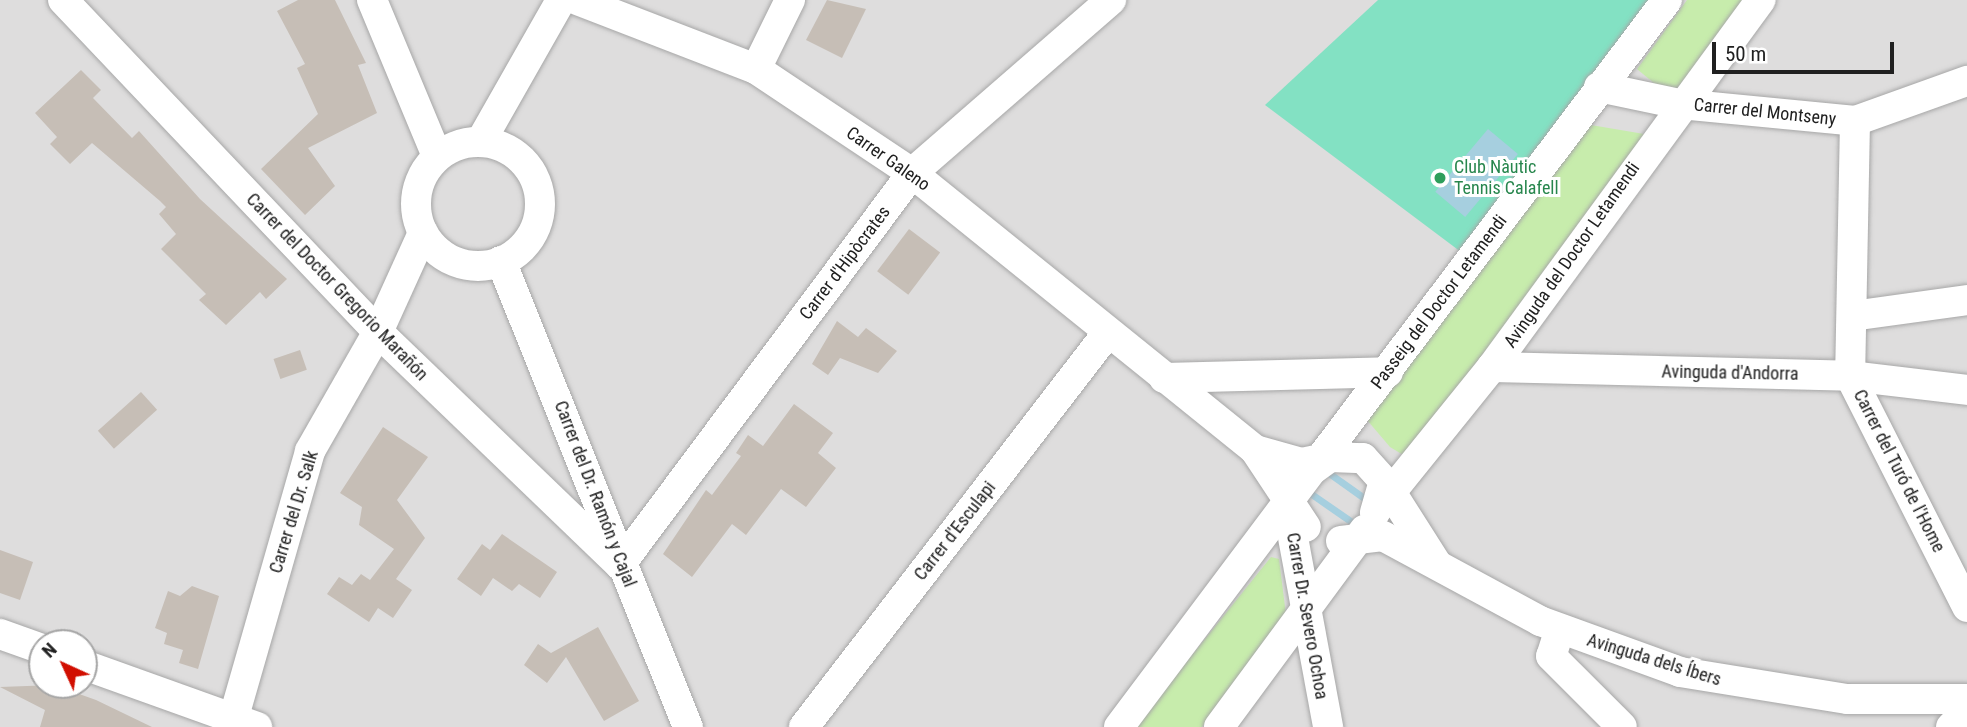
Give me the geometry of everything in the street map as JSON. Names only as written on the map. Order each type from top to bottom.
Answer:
[{"type":"street","name":"Carrer del Doctor Gregorio Marañón","points":[[63,0],[378,332],[620,565]]},
{"type":"street","points":[[372,0],[437,156]]},
{"type":"street","points":[[481,141],[561,0]]},
{"type":"street","name":"Carrer Galeno","points":[[577,0],[756,69],[912,173],[1106,335],[1255,450],[1310,475]]},
{"type":"street","points":[[756,69],[790,0]]},
{"type":"street","name":"Carrer d'Hipòcrates","points":[[620,565],[912,173],[1111,0]]},
{"type":"street","name":"Passeig del Doctor Letamendi","points":[[1119,727],[1667,0]]},
{"type":"street","name":"Avinguda del Doctor Letamendi","points":[[1370,514],[1492,368],[1680,104],[1762,0]]},
{"type":"street","name":"Carrer del Montseny","points":[[1599,87],[1680,104],[1855,121],[1967,81]]},
{"type":"street","name":"Carrer del Turó de l'Home","points":[[1855,121],[1850,376],[1967,607]]},
{"type":"street","points":[[481,141],[520,157],[540,194],[530,238],[501,261],[475,266],[454,261],[423,233],[416,193],[437,156],[481,141]]},
{"type":"street","name":"Carrer del Dr. Salk","points":[[240,724],[310,451],[378,332],[423,233]]},
{"type":"street","name":"Carrer del Dr. Ramón y Cajal","points":[[501,261],[620,565],[688,727]]},
{"type":"street","points":[[1852,316],[1967,300]]},
{"type":"street","name":"Carrer d'Esculapi","points":[[804,727],[1106,335]]},
{"type":"street","name":"Avinguda d'Andorra","points":[[1492,368],[1850,376],[1967,390]]},
{"type":"street","points":[[1164,378],[1388,372]]},
{"type":"street","name":"Carrer Galeno","points":[[1255,450],[1302,463],[1310,475],[1306,527]]},
{"type":"street","points":[[1219,727],[1306,612],[1370,514],[1363,458],[1310,475]]},
{"type":"street","name":"Carrer Dr. Severo Ochoa","points":[[1310,475],[1306,612],[1328,727]]},
{"type":"street","points":[[1370,514],[1440,569]]},
{"type":"street","name":"Avinguda dels Íbers","points":[[1306,527],[1370,514],[1383,536],[1440,569],[1560,629],[1680,672],[1747,688],[1847,699],[1967,699]]},
{"type":"street","points":[[1560,629],[1551,656],[1622,727]]},
{"type":"street","points":[[0,634],[28,644]]},
{"type":"street","points":[[98,670],[240,724]]},
{"type":"street","points":[[1951,727],[1967,711]]},
{"type":"shaded area","points":[[0,0],[1967,0],[1967,727],[0,727]]},
{"type":"green space","name":"Club Nàutic Tennis Calafell","points":[[1378,0],[1651,0],[1461,252],[1265,105]]},
{"type":"green space","points":[[1687,0],[1751,0],[1677,90],[1661,89],[1637,69]]},
{"type":"green space","points":[[1591,125],[1650,135],[1405,456],[1390,447],[1367,420]]},
{"type":"green space","points":[[1271,557],[1279,559],[1286,615],[1202,727],[1134,727]]},
{"type":"water","points":[[1488,129],[1518,154],[1465,217],[1435,192]]},
{"type":"building","points":[[298,0],[335,0],[366,63],[358,65],[377,113],[308,148],[335,186],[305,215],[261,169],[318,114],[297,68],[305,64],[277,11]]},
{"type":"building","points":[[827,0],[866,9],[842,58],[806,40]]},
{"type":"building","points":[[81,70],[101,90],[93,98],[132,138],[139,131],[200,199],[287,279],[266,299],[260,292],[226,325],[199,300],[206,294],[161,249],[176,234],[159,214],[166,207],[92,143],[70,164],[50,144],[57,137],[35,113]]},
{"type":"building","points":[[909,229],[940,252],[908,295],[877,271]]},
{"type":"building","points":[[837,321],[858,337],[866,328],[897,351],[878,373],[840,358],[828,375],[812,364]]},
{"type":"building","points":[[300,350],[307,370],[280,379],[274,359]]},
{"type":"building","points":[[141,392],[157,410],[114,449],[98,431]]},
{"type":"building","points":[[794,404],[833,433],[818,453],[836,468],[806,507],[781,489],[746,535],[732,524],[692,577],[663,554],[706,490],[712,495],[741,456],[736,453],[748,435],[763,446]]},
{"type":"building","points":[[383,427],[428,457],[397,500],[425,538],[396,579],[412,590],[393,618],[378,608],[369,622],[327,594],[339,577],[352,585],[361,574],[370,580],[394,549],[359,525],[362,507],[340,493]]},
{"type":"building","points":[[502,534],[557,572],[540,598],[519,584],[512,591],[493,578],[481,596],[457,579],[482,544],[490,550]]},
{"type":"building","points":[[0,550],[33,562],[20,600],[0,593]]},
{"type":"building","points":[[192,586],[219,596],[198,669],[179,663],[183,650],[164,644],[167,633],[155,628],[168,591],[180,596]]},
{"type":"building","points":[[598,627],[639,701],[604,721],[566,657],[547,683],[524,665],[538,644],[551,653]]},
{"type":"building","points":[[28,686],[28,699],[93,699],[152,727],[40,727],[45,710],[0,687]]},
{"type":"waterway","points":[[1326,471],[1371,503]]},
{"type":"waterway","points":[[1310,493],[1356,525]]},
{"type":"place","name":"Club Nàutic Tennis Calafell","points":[[1440,178]]}]
